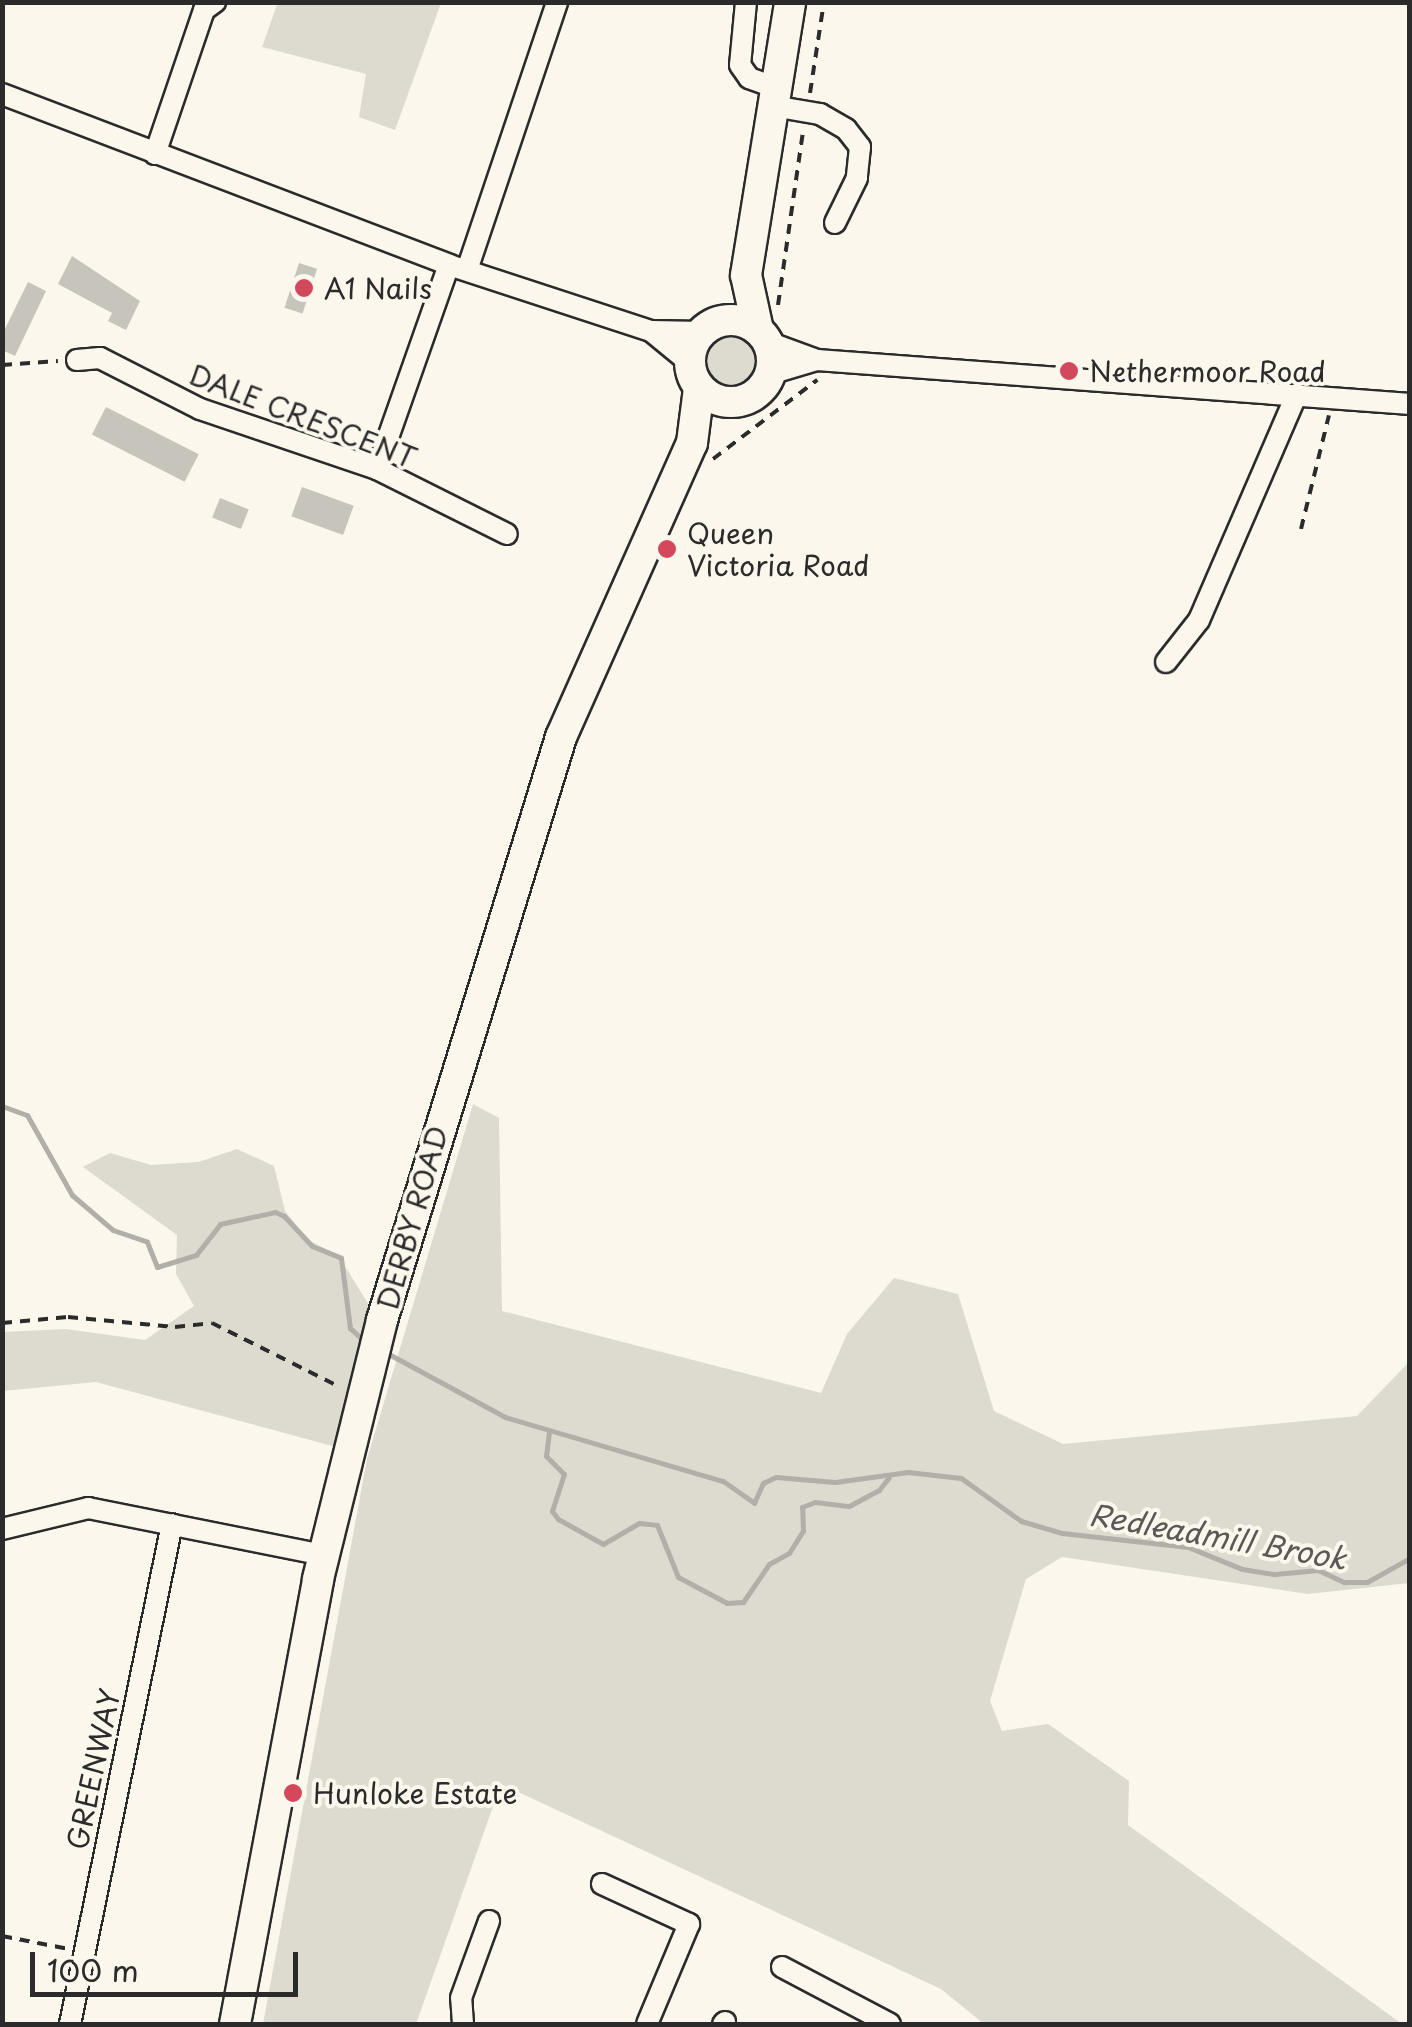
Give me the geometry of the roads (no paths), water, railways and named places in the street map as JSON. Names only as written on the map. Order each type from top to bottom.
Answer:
[{"type":"highway","points":[[746,275],[768,328],[770,374],[762,388],[735,402],[695,375],[710,327],[746,275],[790,2]]},
{"type":"highway","points":[[710,327],[738,321],[768,328]]},
{"type":"highway","name":"DERBY ROAD","points":[[695,375],[696,457]]},
{"type":"highway","name":"DERBY ROAD","points":[[235,2024],[324,1555],[370,1366],[561,737],[696,457],[735,402]]},
{"type":"street","points":[[377,469],[458,268],[557,2]]},
{"type":"street","points":[[746,2],[740,65],[749,78],[774,97],[846,129],[860,147],[856,178],[835,223]]},
{"type":"street","points":[[155,154],[209,6]]},
{"type":"street","points":[[2,94],[458,268],[652,331],[710,327]]},
{"type":"street","points":[[768,328],[823,366]]},
{"type":"street","points":[[652,331],[695,375]]},
{"type":"street","name":"DALE CRESCENT","points":[[77,360],[100,358],[200,409],[377,469],[507,534]]},
{"type":"street","points":[[770,374],[823,366],[1334,396],[1410,404]]},
{"type":"street","points":[[1166,662],[1199,620],[1297,394]]},
{"type":"street","points":[[2,1530],[88,1508],[324,1555]]},
{"type":"street","name":"GREENWAY","points":[[70,2024],[172,1524]]},
{"type":"street","points":[[602,1884],[689,1924],[648,2024]]},
{"type":"street","points":[[463,2024],[460,1998],[488,1921]]},
{"type":"street","points":[[782,1967],[890,2024]]},
{"type":"waterway","name":"Redleadmill Brook","points":[[2,1106],[27,1115],[72,1195],[113,1230],[147,1242],[157,1267],[196,1255],[220,1224],[275,1212],[284,1216],[312,1246],[341,1258],[350,1328],[366,1343]]},
{"type":"waterway","name":"Redleadmill Brook","points":[[385,1352],[505,1417],[723,1481],[754,1503],[763,1483],[776,1477],[835,1482],[908,1472],[961,1478],[1021,1521],[1062,1533],[1188,1547],[1242,1569],[1275,1574],[1318,1570],[1344,1582],[1367,1582],[1410,1558]]},
{"type":"waterway","points":[[549,1432],[546,1456],[564,1474],[552,1511],[558,1519],[603,1544],[639,1523],[657,1525],[678,1577],[727,1603],[743,1602],[769,1564],[789,1553],[803,1531],[802,1507],[815,1502],[849,1506],[879,1490],[889,1477]]},
{"type":"place","name":"A1 Nails","points":[[304,288]]},
{"type":"place","name":"Nethermoor Road","points":[[1069,371]]},
{"type":"place","name":"Queen Victoria Road","points":[[667,549]]},
{"type":"place","name":"Hunloke Estate","points":[[293,1793]]}]
